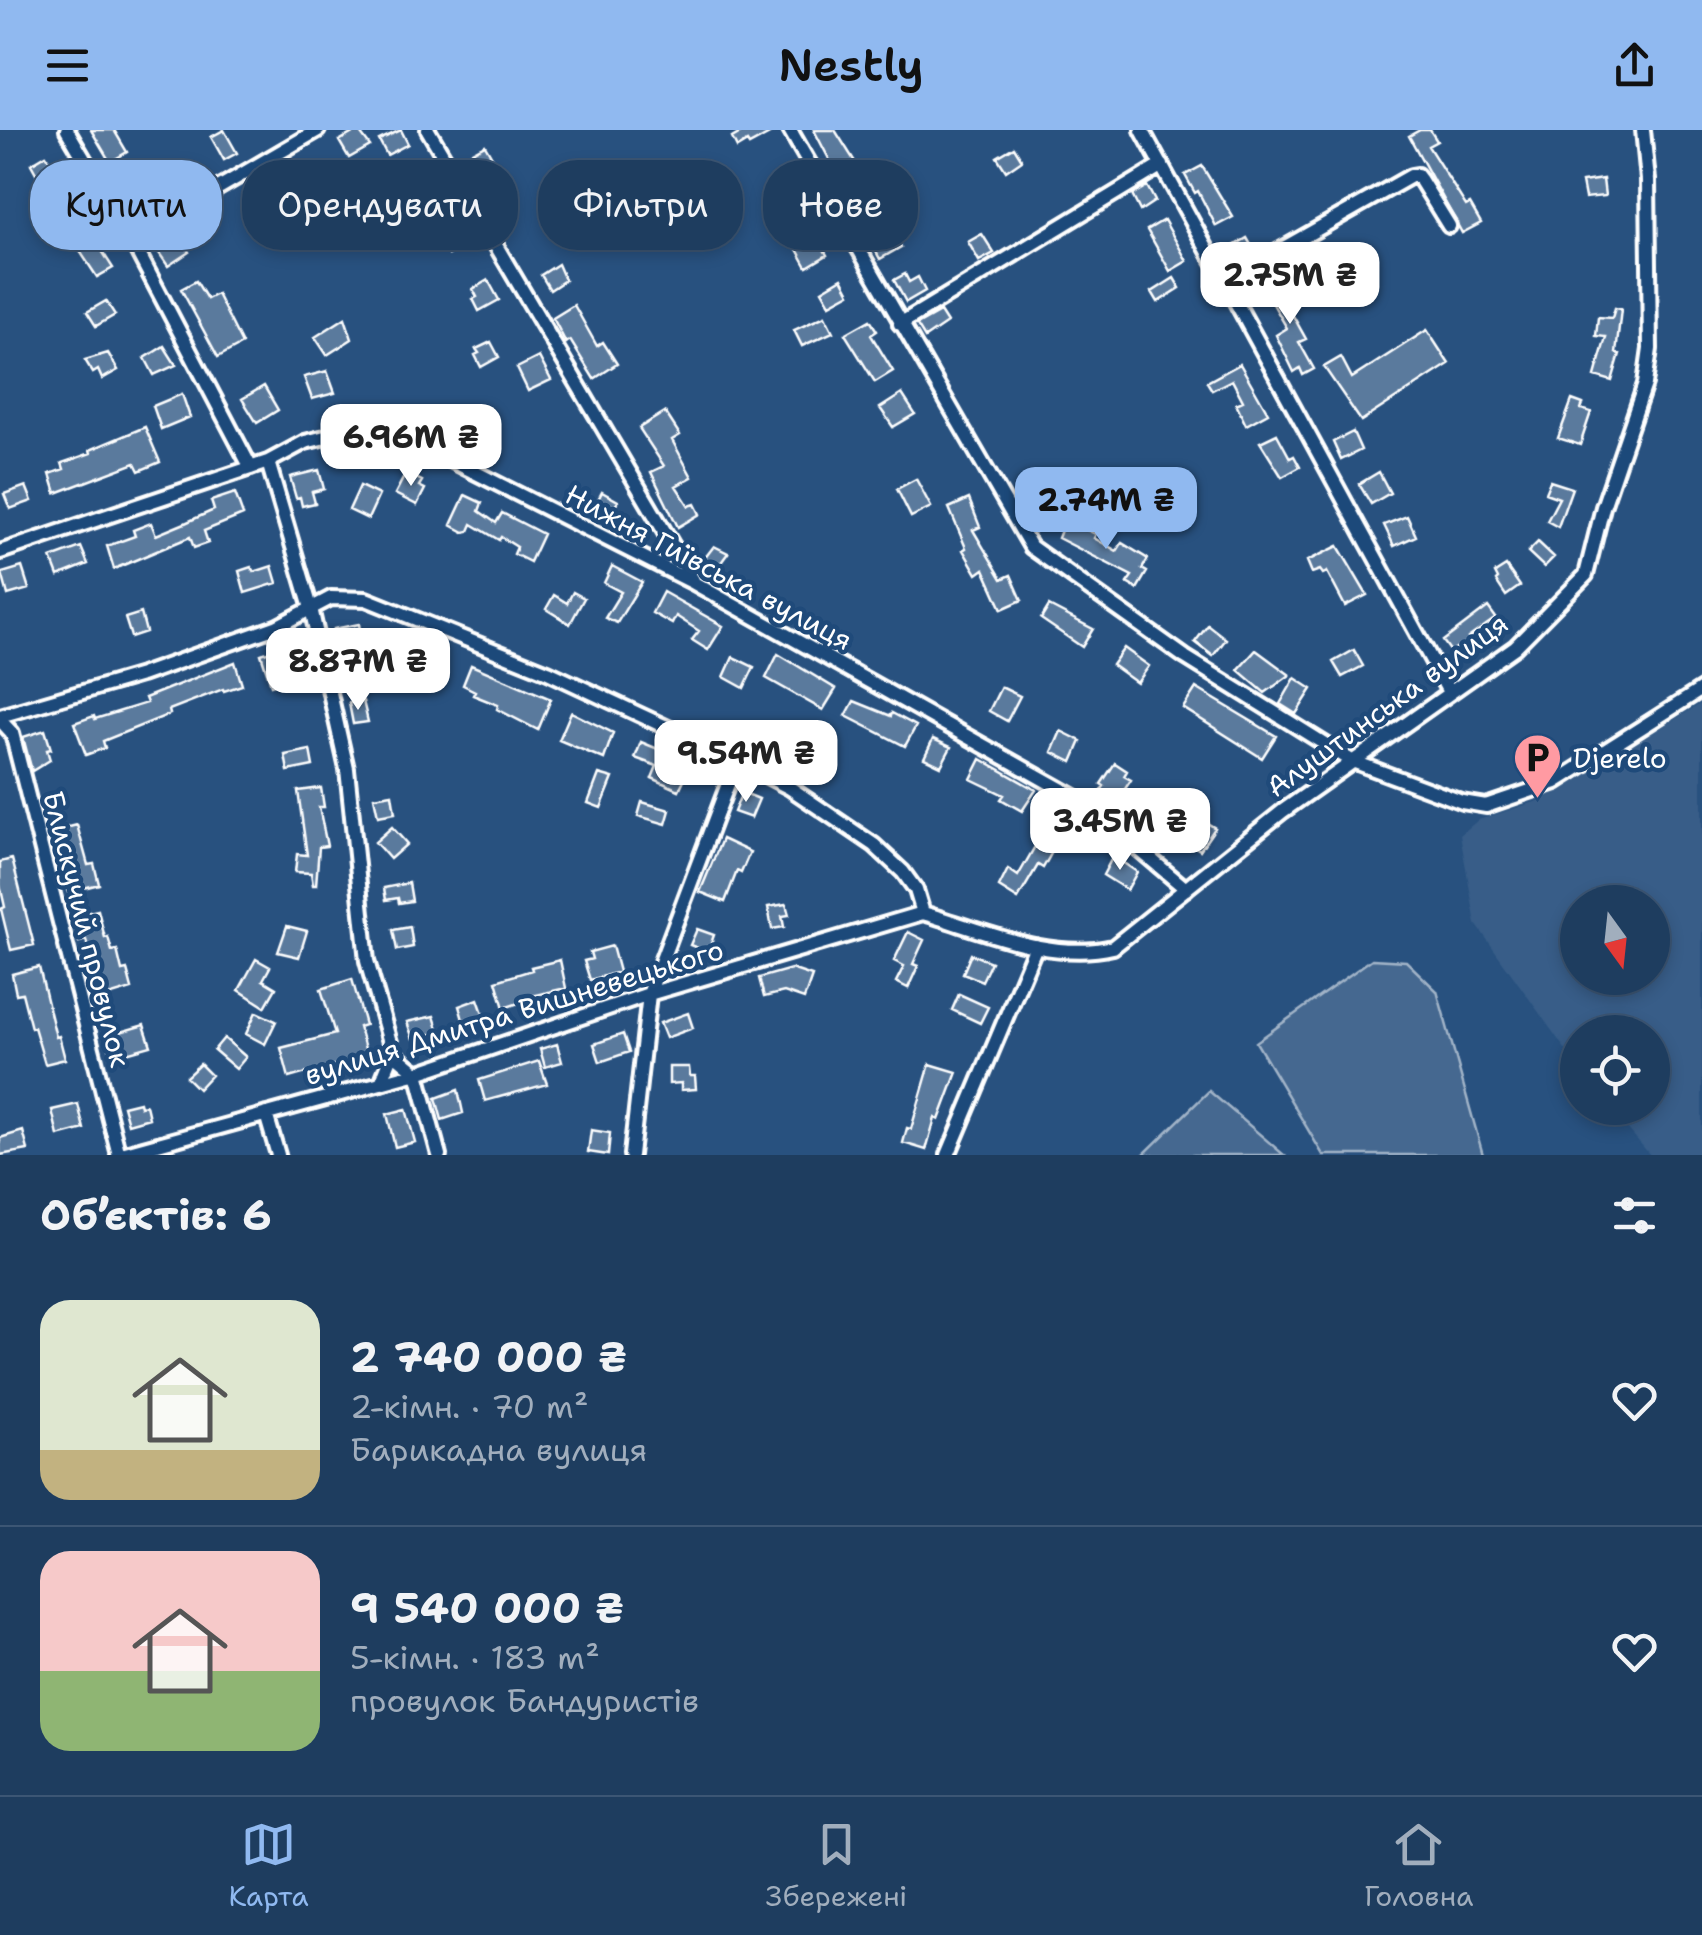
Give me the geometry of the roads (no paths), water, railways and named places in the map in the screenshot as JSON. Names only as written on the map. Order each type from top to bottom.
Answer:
[{"type":"street","points":[[67,130],[85,160]]},
{"type":"street","points":[[222,186],[318,130]]},
{"type":"street","points":[[428,130],[694,583]]},
{"type":"street","points":[[790,130],[1031,547],[1185,657],[1352,762],[1462,802],[1486,806],[1556,782],[1702,689]]},
{"type":"street","points":[[1142,130],[1449,692]]},
{"type":"street","name":"Алуштинська вулиця","points":[[1036,946],[1113,946],[1283,811],[1514,647],[1586,575],[1603,507],[1645,384],[1650,349],[1648,180],[1643,130]]},
{"type":"street","points":[[900,324],[1162,165]]},
{"type":"street","points":[[1226,281],[1411,176],[1417,175],[1449,226]]},
{"type":"street","points":[[137,250],[251,468]]},
{"type":"street","name":"Нижня Гиївська вулиця","points":[[0,552],[268,462],[305,442],[358,430],[407,438],[694,583],[1082,800],[1186,888]]},
{"type":"street","points":[[268,462],[311,608],[347,769],[367,961],[393,1053],[417,1073],[439,1155]]},
{"type":"street","points":[[0,718],[276,627],[331,598],[366,599],[548,672],[790,788],[874,845],[903,872],[916,890],[923,913],[1036,946],[948,1155]]},
{"type":"street","name":"Блискучий провулок","points":[[0,718],[12,733],[118,1155]]},
{"type":"street","points":[[631,1155],[649,994],[737,760]]},
{"type":"street","name":"вулиця Дмитра Вишневецького","points":[[118,1155],[417,1073],[649,994],[923,913]]},
{"type":"street","points":[[381,1083],[393,1053]]},
{"type":"street","points":[[266,1114],[278,1155]]},
{"type":"place","name":"Djerelo","points":[[1538,800]]}]
